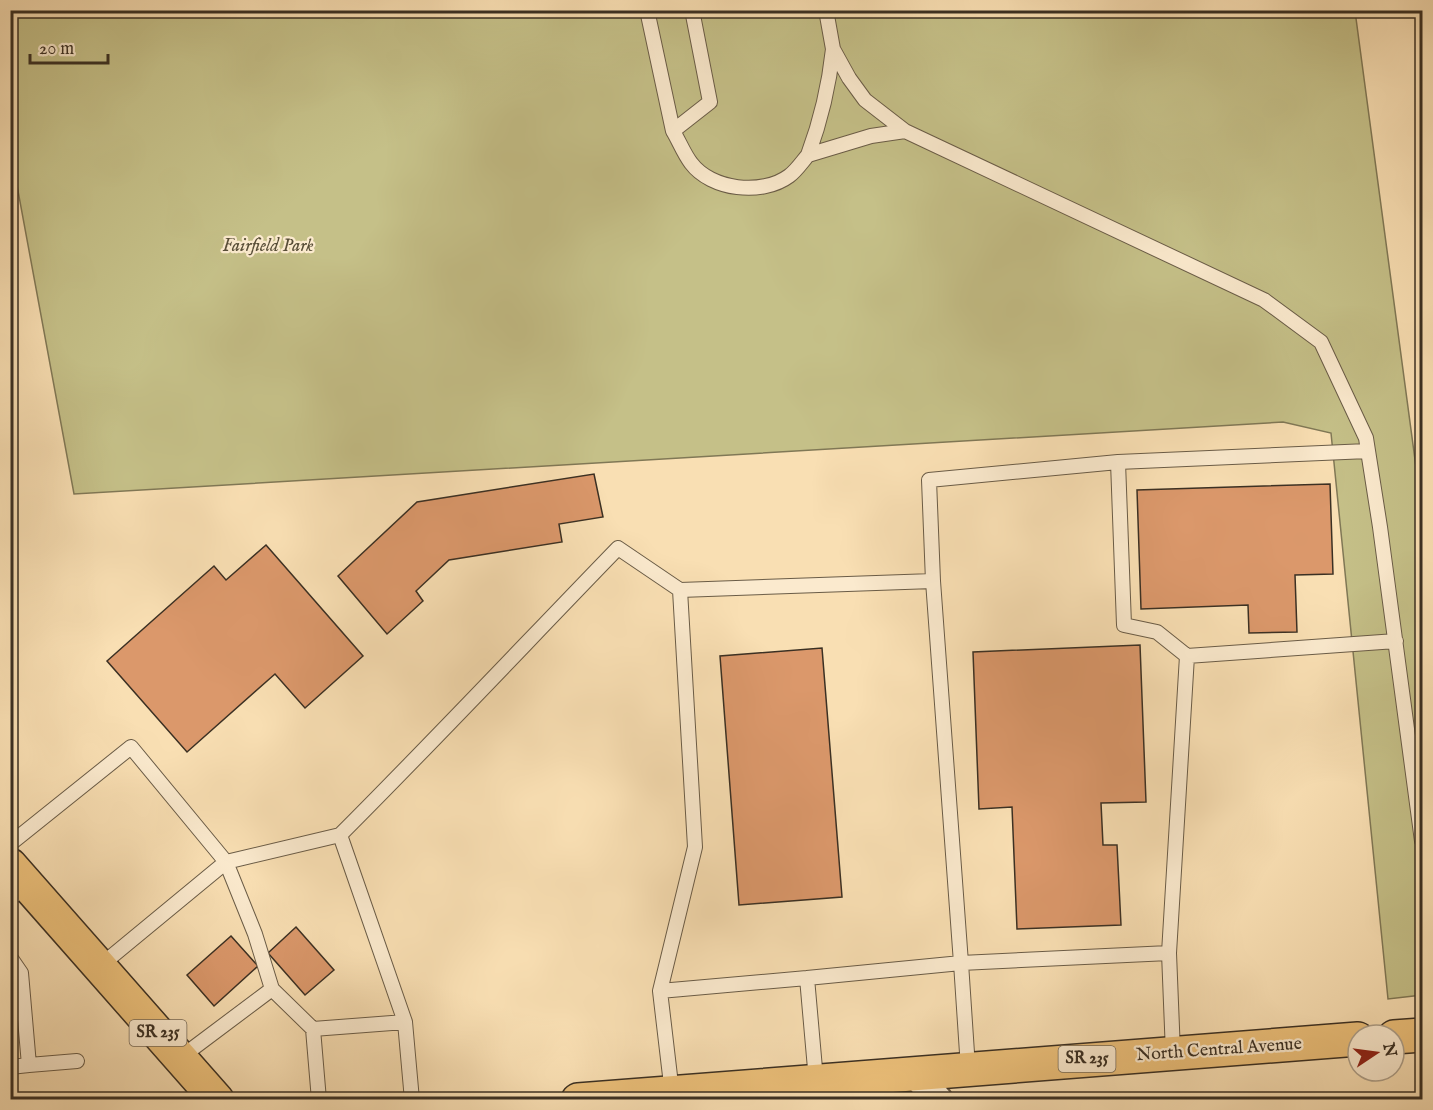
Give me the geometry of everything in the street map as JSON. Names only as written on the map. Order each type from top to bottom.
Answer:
[{"type":"main road","name":"SR 235","points":[[16,882],[100,966],[217,1100]]},
{"type":"main road","points":[[1406,1036],[1422,1035]]},
{"type":"main road","name":"North Central Avenue","points":[[578,1100],[756,1092],[816,1080],[1346,1040]]},
{"type":"street","points":[[914,1072],[938,1100]]},
{"type":"lane","points":[[648,10],[673,131],[692,165],[711,180],[734,188],[762,187],[788,177],[808,155],[829,84],[833,48],[826,10]]},
{"type":"lane","points":[[673,131],[710,102],[692,10]]},
{"type":"lane","points":[[833,48],[849,78],[865,100],[905,130],[1264,300],[1321,342],[1366,438],[1422,840]]},
{"type":"lane","points":[[808,155],[871,136],[905,130]]},
{"type":"lane","points":[[968,1068],[933,581],[929,480],[1118,462],[1368,451]]},
{"type":"lane","points":[[1118,462],[1124,625],[1157,632],[1187,656],[1396,641]]},
{"type":"lane","points":[[100,966],[226,862],[340,835],[428,748],[465,706],[618,548],[680,590],[933,581]]},
{"type":"lane","points":[[672,1096],[660,991],[695,847],[680,590]]},
{"type":"lane","points":[[1173,1053],[1169,953],[1187,656]]},
{"type":"lane","points":[[10,844],[131,747],[226,862],[255,934],[272,989],[313,1029],[319,1100]]},
{"type":"lane","points":[[340,835],[405,1022],[412,1100]]},
{"type":"lane","points":[[660,991],[961,963],[1169,953]]},
{"type":"lane","points":[[10,957],[21,973],[29,1065]]},
{"type":"lane","points":[[807,978],[816,1080]]},
{"type":"lane","points":[[180,1058],[272,989]]},
{"type":"lane","points":[[313,1029],[405,1022]]},
{"type":"lane","points":[[10,1067],[77,1061]]},
{"type":"green space","name":"Fairfield Park","points":[[10,11],[1355,11],[1422,512],[1422,995],[1388,999],[1331,433],[1283,422],[74,494],[11,153]]},
{"type":"building","points":[[594,474],[603,517],[559,524],[562,542],[449,560],[416,591],[423,601],[387,634],[338,576],[417,502]]},
{"type":"building","points":[[1330,484],[1333,574],[1295,575],[1297,632],[1249,633],[1248,605],[1141,609],[1137,490]]},
{"type":"building","points":[[266,545],[363,656],[305,708],[275,674],[187,752],[107,661],[214,566],[226,580]]},
{"type":"building","points":[[1140,645],[1146,802],[1101,803],[1103,845],[1117,845],[1121,925],[1017,929],[1012,807],[979,809],[973,652]]},
{"type":"building","points":[[822,648],[842,897],[739,905],[720,656]]},
{"type":"building","points":[[296,927],[334,970],[305,995],[268,953]]},
{"type":"building","points":[[231,936],[258,966],[214,1006],[187,975]]}]
